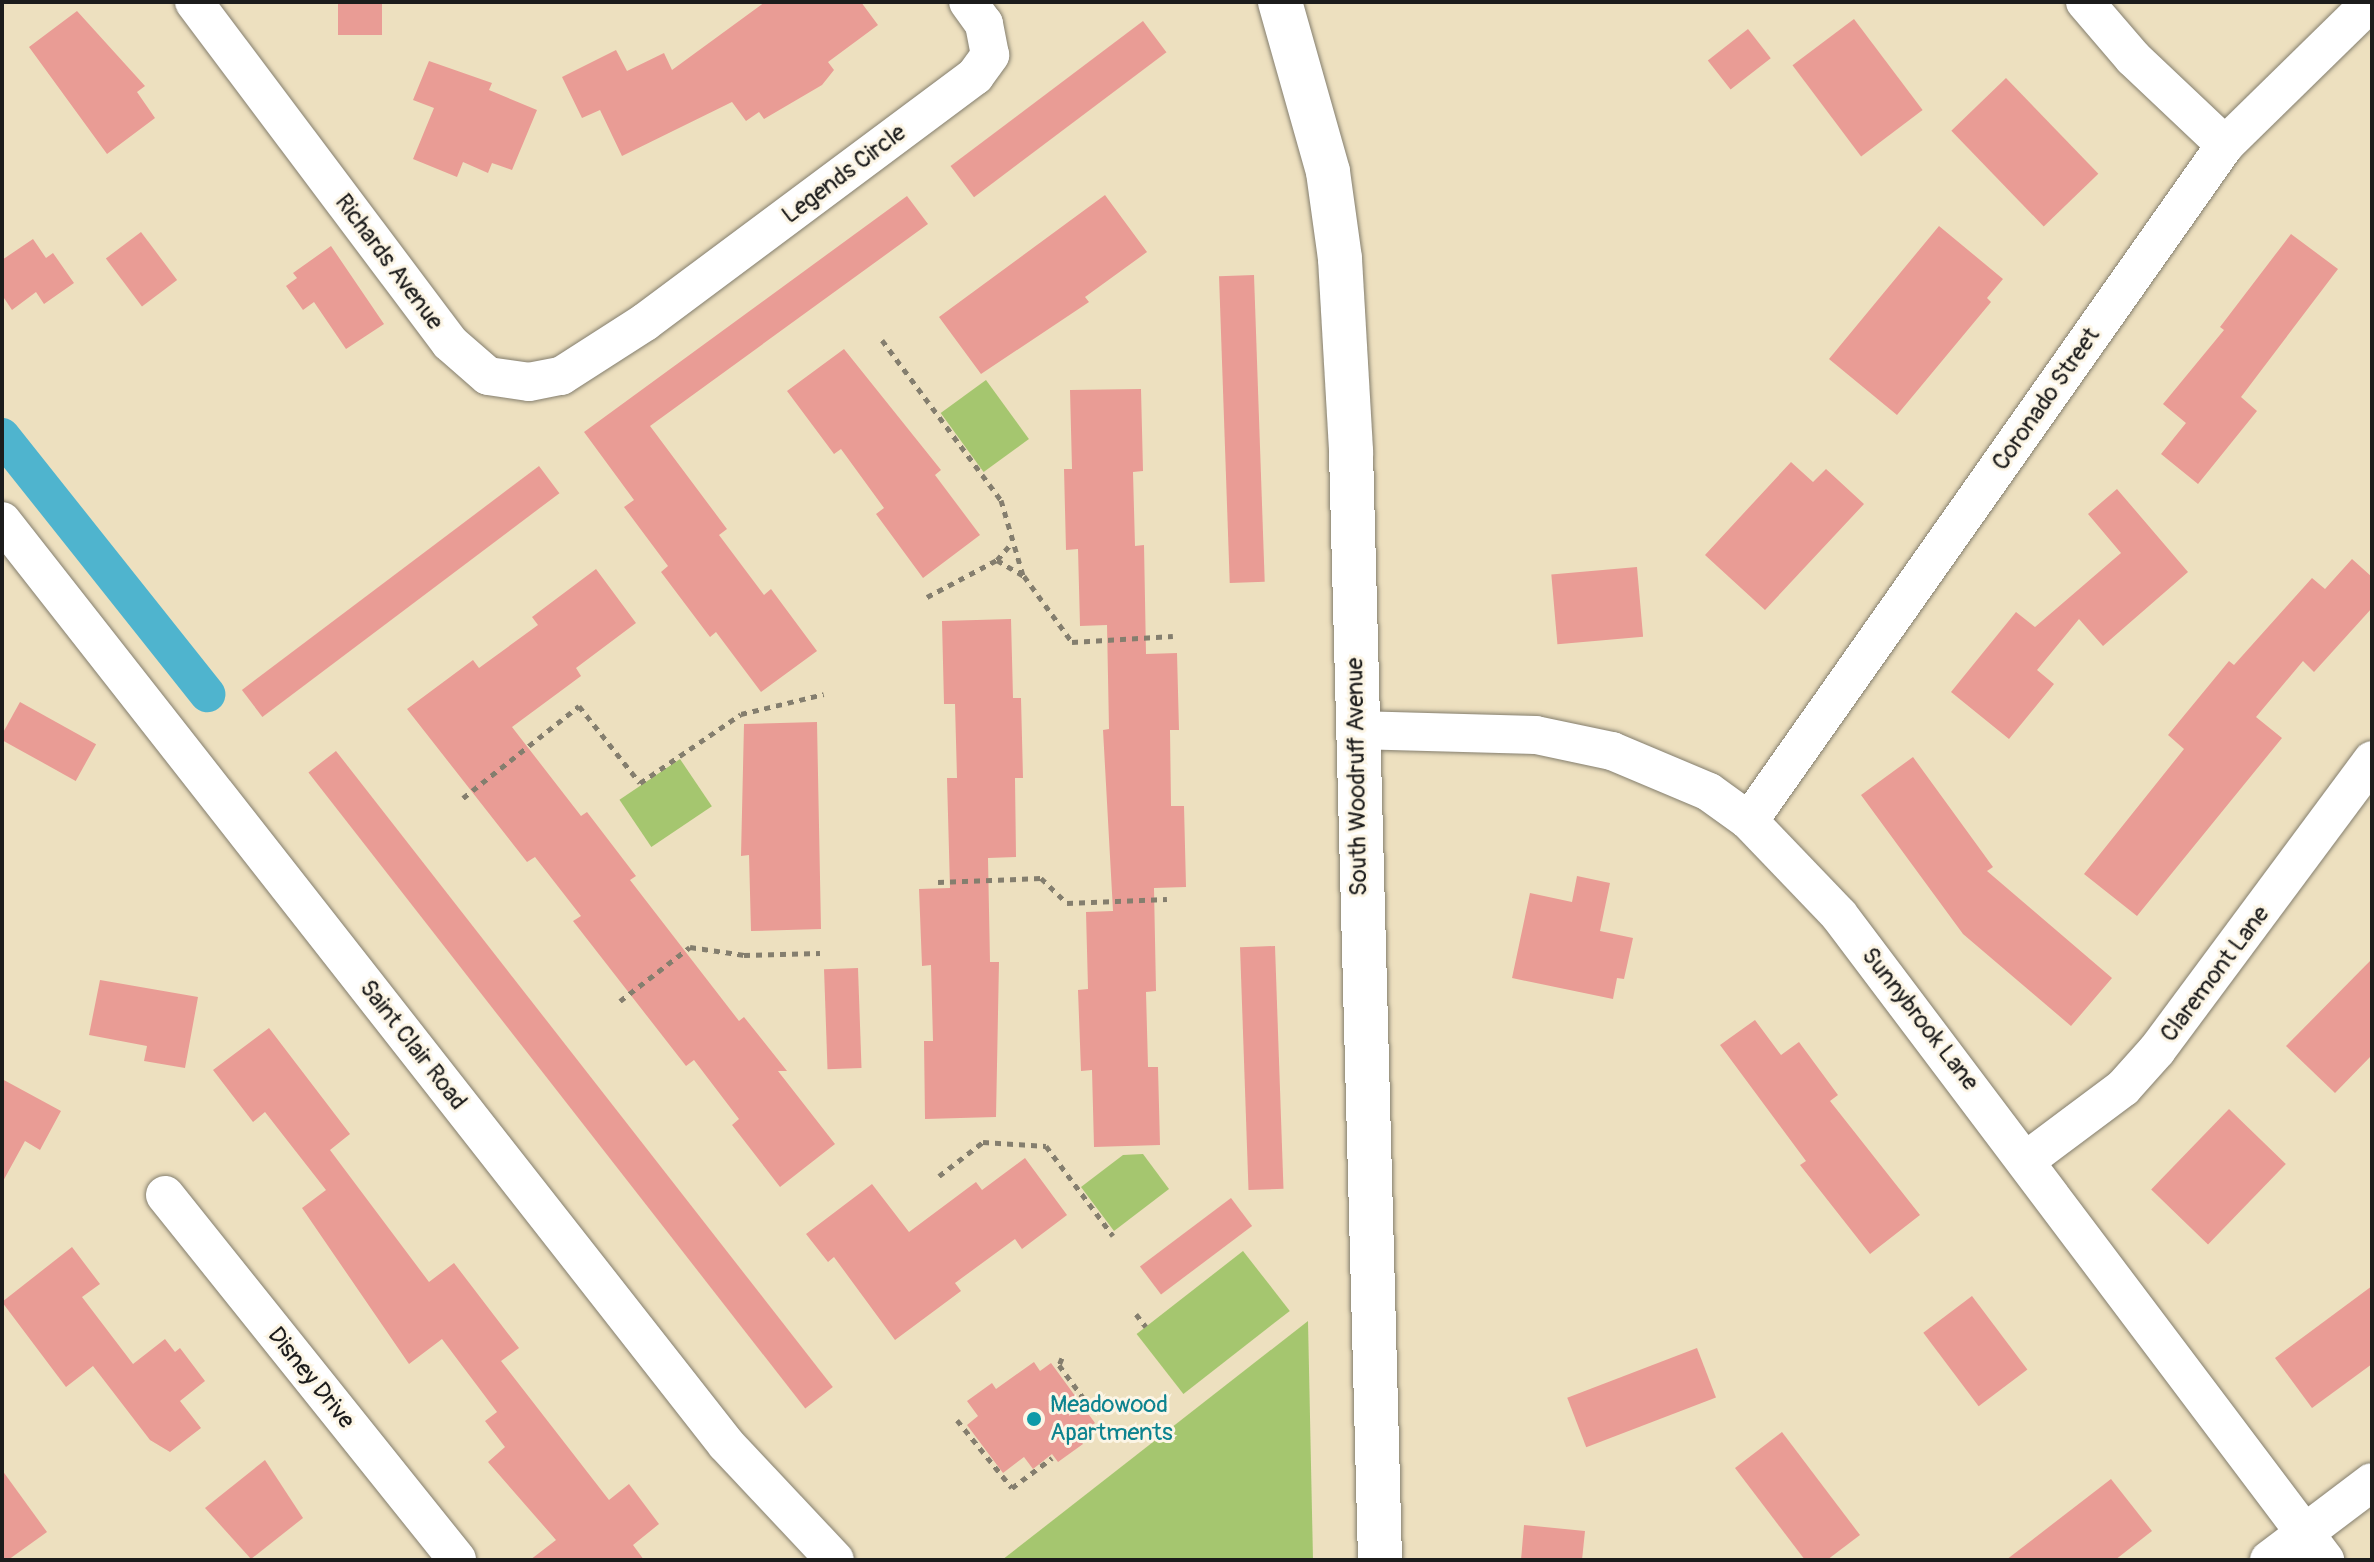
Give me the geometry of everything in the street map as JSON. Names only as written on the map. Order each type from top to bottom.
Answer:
[{"type":"main road","name":"South Woodruff Avenue","points":[[1280,2],[1328,172],[1340,259],[1351,452],[1355,730],[1380,1560]]},
{"type":"street","name":"Richards Avenue","points":[[194,2],[450,343],[488,376],[529,382],[561,376],[645,322]]},
{"type":"street","name":"Legends Circle","points":[[645,322],[975,76],[990,55],[984,24],[968,2]]},
{"type":"street","points":[[2085,2],[2133,58],[2225,145]]},
{"type":"street","name":"Coronado Street","points":[[1749,821],[2225,145],[2371,2]]},
{"type":"street","name":"Saint Clair Road","points":[[2,521],[726,1444],[827,1558]]},
{"type":"street","name":"Sunnybrook Lane","points":[[1355,730],[1536,735],[1612,751],[1709,792],[1749,821],[1839,915],[2028,1159],[2315,1547]]},
{"type":"street","name":"Claremont Lane","points":[[2028,1159],[2123,1088],[2157,1050],[2372,760]]},
{"type":"street","name":"Disney Drive","points":[[165,1195],[457,1560]]},
{"type":"street","points":[[2269,1560],[2315,1547],[2372,1482]]},
{"type":"path","points":[[882,340],[1001,500],[1011,544],[1024,576],[1072,642],[1173,636]]},
{"type":"path","points":[[927,597],[997,560],[1011,544]]},
{"type":"path","points":[[997,560],[1024,576]]},
{"type":"path","points":[[463,798],[579,706],[640,783],[741,714],[824,694]]},
{"type":"path","points":[[938,882],[1041,878],[1067,903],[1167,899]]},
{"type":"path","points":[[620,1001],[690,947],[744,955],[820,953]]},
{"type":"path","points":[[939,1176],[983,1142],[1046,1146],[1113,1236]]},
{"type":"path","points":[[1136,1314],[1146,1327]]},
{"type":"path","points":[[1062,1358],[1059,1365],[1090,1407]]},
{"type":"path","points":[[957,1420],[1012,1488],[1052,1458]]},
{"type":"green space","points":[[986,380],[1029,439],[984,472],[941,413]]},
{"type":"green space","points":[[680,759],[712,806],[651,847],[619,800]]},
{"type":"green space","points":[[1143,1154],[1169,1189],[1114,1231],[1081,1187],[1123,1155]]},
{"type":"green space","points":[[1243,1251],[1290,1311],[1183,1394],[1137,1334]]},
{"type":"green space","points":[[1308,1321],[1313,1560],[1002,1560]]},
{"type":"building","points":[[338,2],[382,2],[382,35],[338,35]]},
{"type":"building","points":[[765,2],[861,2],[878,25],[828,62],[834,70],[822,85],[764,119],[759,112],[746,121],[732,102],[622,156],[600,110],[582,118],[562,77],[616,50],[627,71],[664,53],[672,70]]},
{"type":"building","points":[[77,11],[145,86],[137,92],[155,118],[107,154],[29,47]]},
{"type":"building","points":[[1854,19],[1923,110],[1861,156],[1793,65]]},
{"type":"building","points":[[1143,21],[1166,52],[974,197],[951,166]]},
{"type":"building","points":[[1748,29],[1771,58],[1731,90],[1708,60]]},
{"type":"building","points":[[429,61],[492,83],[489,90],[537,110],[512,170],[492,163],[488,173],[463,162],[457,177],[413,159],[434,108],[413,100]]},
{"type":"building","points":[[2006,78],[2098,174],[2044,226],[1951,131]]},
{"type":"building","points":[[1105,195],[1147,252],[1085,297],[1089,302],[981,374],[939,317]]},
{"type":"building","points":[[907,196],[928,224],[650,426],[727,529],[719,535],[764,595],[771,589],[817,651],[761,692],[716,632],[710,637],[661,572],[668,566],[624,507],[634,500],[584,432]]},
{"type":"building","points":[[1939,226],[2003,279],[1987,298],[1991,302],[1897,415],[1829,359]]},
{"type":"building","points":[[141,232],[177,280],[142,306],[106,258]]},
{"type":"building","points":[[2291,234],[2338,269],[2241,397],[2257,411],[2198,484],[2161,454],[2186,423],[2163,404],[2224,330],[2220,327]]},
{"type":"building","points":[[33,239],[46,258],[53,253],[74,283],[44,304],[36,292],[12,310],[2,295],[2,260]]},
{"type":"building","points":[[331,246],[384,324],[346,349],[314,302],[303,310],[286,286],[297,278],[293,273]]},
{"type":"building","points":[[1254,275],[1265,582],[1230,583],[1219,276]]},
{"type":"building","points":[[844,349],[941,470],[935,475],[980,535],[923,578],[876,514],[884,508],[841,449],[834,454],[787,391]]},
{"type":"building","points":[[1141,389],[1143,471],[1133,472],[1135,546],[1144,545],[1146,654],[1177,653],[1179,730],[1170,730],[1171,806],[1184,806],[1186,887],[1154,888],[1156,991],[1146,992],[1148,1067],[1158,1067],[1160,1145],[1094,1147],[1092,1070],[1081,1071],[1078,990],[1088,989],[1086,912],[1113,911],[1103,730],[1109,729],[1107,625],[1080,626],[1078,549],[1066,550],[1064,469],[1072,469],[1070,390]]},
{"type":"building","points":[[1791,462],[1813,482],[1826,469],[1864,504],[1765,610],[1705,555]]},
{"type":"building","points":[[539,466],[559,493],[262,717],[242,690]]},
{"type":"building","points":[[2117,489],[2188,572],[2103,646],[2079,619],[2037,670],[2054,684],[2009,739],[1951,692],[2016,612],[2035,627],[2121,553],[2088,514]]},
{"type":"building","points":[[2352,559],[2372,577],[2372,608],[2314,672],[2303,661],[2256,717],[2282,738],[2137,916],[2084,874],[2184,749],[2168,735],[2229,661],[2234,665],[2312,578],[2325,589]]},
{"type":"building","points":[[1637,567],[1643,637],[1557,644],[1551,574]]},
{"type":"building","points":[[596,569],[636,623],[576,668],[581,676],[512,727],[581,816],[587,812],[636,876],[630,880],[739,1021],[744,1017],[787,1071],[778,1071],[835,1144],[780,1187],[732,1125],[739,1119],[694,1060],[686,1066],[573,921],[581,916],[535,857],[527,862],[407,709],[473,660],[479,668],[538,625],[532,617]]},
{"type":"building","points":[[1011,619],[1013,698],[1021,698],[1023,778],[1015,778],[1016,857],[988,858],[990,962],[999,962],[996,1117],[925,1119],[924,1041],[933,1041],[931,965],[922,966],[919,889],[950,888],[947,778],[957,778],[955,704],[944,704],[942,621]]},
{"type":"building","points":[[20,702],[96,744],[76,781],[2,740]]},
{"type":"building","points":[[817,722],[821,929],[751,931],[749,855],[741,856],[744,724]]},
{"type":"building","points":[[336,751],[833,1387],[805,1408],[308,773]]},
{"type":"building","points":[[1913,757],[1993,867],[1987,871],[2112,978],[2071,1026],[1963,934],[1861,795]]},
{"type":"building","points":[[1577,876],[1610,883],[1600,931],[1633,938],[1624,979],[1617,978],[1613,999],[1512,978],[1530,893],[1572,902]]},
{"type":"building","points":[[1275,946],[1283,1189],[1249,1190],[1240,947]]},
{"type":"building","points":[[2372,959],[2372,1055],[2335,1093],[2286,1046]]},
{"type":"building","points":[[858,968],[861,1068],[828,1069],[824,969]]},
{"type":"building","points":[[100,980],[198,997],[185,1068],[144,1061],[147,1046],[89,1035]]},
{"type":"building","points":[[1755,1020],[1781,1055],[1799,1042],[1838,1095],[1830,1101],[1920,1215],[1870,1254],[1800,1165],[1806,1161],[1720,1045]]},
{"type":"building","points":[[269,1028],[350,1134],[330,1150],[429,1282],[454,1263],[519,1348],[501,1361],[609,1500],[629,1484],[659,1524],[633,1545],[644,1560],[530,1560],[556,1540],[488,1462],[505,1447],[485,1421],[497,1412],[442,1339],[409,1364],[302,1208],[326,1190],[265,1112],[253,1122],[213,1070]]},
{"type":"building","points":[[2,1079],[61,1111],[40,1150],[25,1141],[2,1183]]},
{"type":"building","points":[[2229,1109],[2286,1164],[2208,1244],[2151,1190]]},
{"type":"building","points":[[1025,1158],[1067,1215],[1022,1249],[1015,1239],[955,1283],[961,1291],[895,1340],[834,1257],[828,1262],[806,1234],[872,1184],[909,1232],[976,1182],[982,1190]]},
{"type":"building","points":[[1231,1198],[1252,1226],[1161,1295],[1140,1267]]},
{"type":"building","points":[[72,1247],[100,1284],[82,1297],[133,1364],[165,1339],[175,1352],[180,1348],[205,1381],[180,1401],[201,1428],[170,1452],[150,1440],[93,1366],[66,1387],[2,1302]]},
{"type":"building","points":[[2372,1286],[2372,1364],[2312,1408],[2275,1358]]},
{"type":"building","points":[[1972,1296],[2027,1369],[1979,1406],[1923,1333]]},
{"type":"building","points":[[1697,1348],[1716,1397],[1586,1447],[1567,1398]]},
{"type":"building","name":"Meadowood Apartments","points":[[1034,1362],[1040,1371],[1051,1363],[1095,1423],[1077,1436],[1083,1444],[1058,1462],[1052,1454],[1033,1469],[1024,1457],[1003,1473],[967,1425],[978,1416],[967,1401],[992,1383],[996,1389]]},
{"type":"building","points":[[1782,1432],[1860,1535],[1827,1560],[1805,1560],[1735,1468]]},
{"type":"building","points":[[265,1460],[303,1518],[251,1559],[205,1508]]},
{"type":"building","points":[[2,1470],[47,1532],[8,1560],[2,1560]]},
{"type":"building","points":[[2111,1479],[2152,1531],[2115,1560],[2006,1560]]},
{"type":"building","points":[[1524,1525],[1585,1531],[1582,1560],[1521,1560]]},
{"type":"waterway","points":[[2,436],[207,694]]},
{"type":"place","name":"Meadowood Apartments","points":[[1034,1419]]}]
